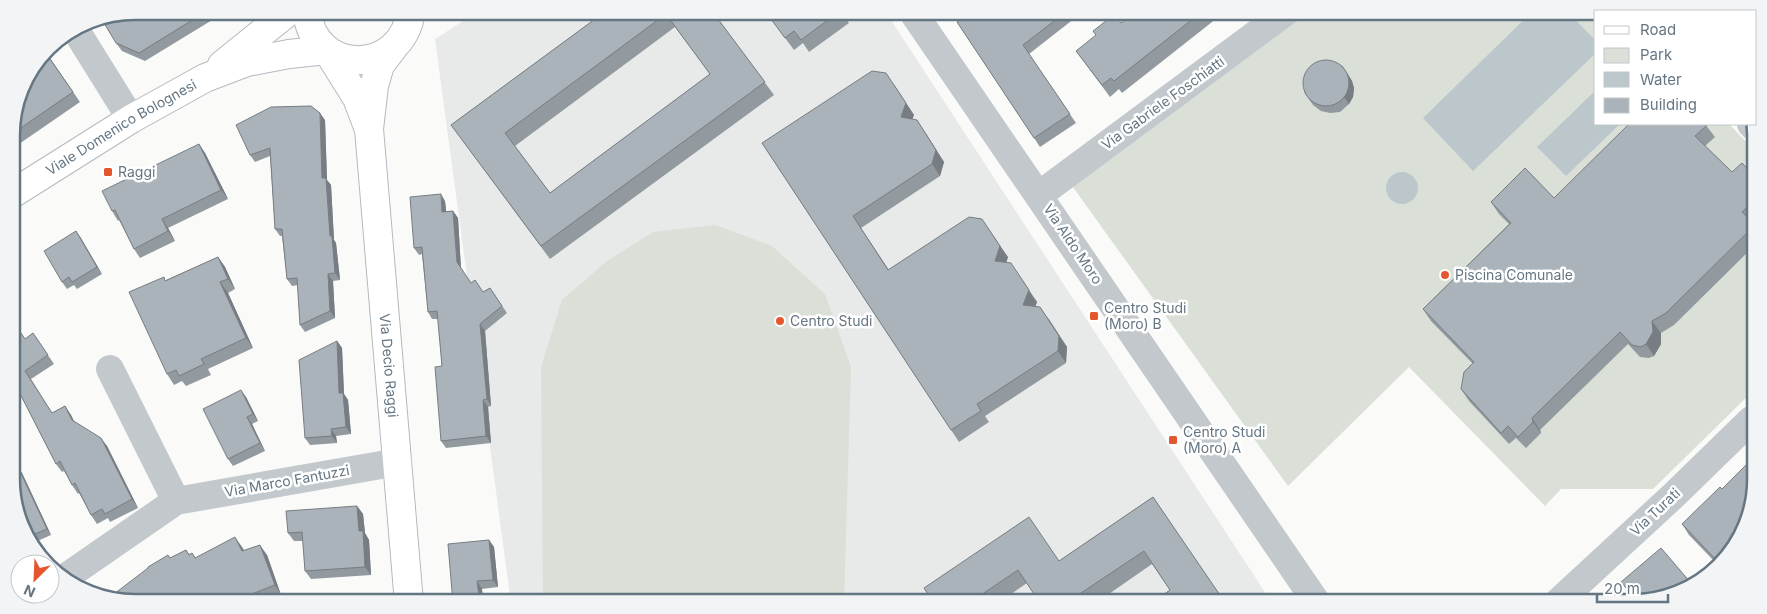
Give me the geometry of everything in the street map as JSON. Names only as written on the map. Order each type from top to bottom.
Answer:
[{"type":"main road","name":"Viale Domenico Bolognesi","points":[[205,78],[278,20]]},
{"type":"main road","name":"Via Decio Raggi","points":[[308,20],[315,38],[327,50],[357,98],[369,129]]},
{"type":"main road","name":"Via Decio Raggi","points":[[408,594],[369,129],[374,86],[380,65],[406,30],[409,20]]},
{"type":"main road","points":[[327,50],[343,58],[361,60],[378,57],[394,48]]},
{"type":"main road","name":"Viale Domenico Bolognesi","points":[[20,189],[131,119],[205,78],[247,62],[289,54],[327,50]]},
{"type":"street","name":"Via Aldo Moro","points":[[918,20],[1312,594]]},
{"type":"street","name":"Via Gabriele Foschiatti","points":[[1039,194],[1275,20]]},
{"type":"street","points":[[78,34],[131,119]]},
{"type":"street","points":[[110,369],[176,501]]},
{"type":"street","name":"Via Turati","points":[[1574,594],[1747,424]]},
{"type":"street","name":"Via Marco Fantuzzi","points":[[70,574],[176,501],[398,462]]},
{"type":"shaded area","name":"Centro Studi","points":[[465,20],[891,20],[1266,594],[510,594],[435,39]]},
{"type":"green space","name":"Piscina Comunale","points":[[1290,20],[1594,20],[1594,125],[1730,125],[1747,143],[1747,397],[1653,489],[1561,489],[1545,506],[1409,367],[1288,486],[1070,183]]},
{"type":"green space","points":[[715,225],[772,246],[825,294],[851,367],[844,594],[543,594],[541,367],[562,300],[607,261],[653,232]]},
{"type":"water","points":[[1524,20],[1576,20],[1594,39],[1594,55],[1473,171],[1423,118]]},
{"type":"water","points":[[1594,92],[1594,125],[1619,125],[1566,176],[1537,147]]},
{"type":"water","points":[[1402,172],[1408,173],[1413,177],[1417,182],[1417,194],[1413,199],[1408,203],[1402,204],[1396,203],[1391,199],[1387,194],[1386,188],[1387,182],[1391,177],[1396,173]]},
{"type":"building","points":[[135,20],[192,20],[139,53],[116,43],[105,24]]},
{"type":"building","points":[[594,20],[658,20],[505,133],[550,193],[710,74],[670,20],[719,20],[765,82],[541,246],[451,125]]},
{"type":"building","points":[[772,20],[828,20],[801,40],[794,31],[785,38]]},
{"type":"building","points":[[960,20],[1055,20],[1023,45],[1070,114],[1034,138],[957,22]]},
{"type":"building","points":[[1107,20],[1119,20],[1121,23],[1125,20],[1192,20],[1114,81],[1111,78],[1102,85],[1076,51],[1096,35],[1093,31]]},
{"type":"building","points":[[50,59],[73,92],[20,128],[24,105],[29,91],[35,77]]},
{"type":"building","points":[[1321,60],[1331,60],[1345,70],[1349,83],[1345,96],[1339,102],[1331,106],[1321,106],[1307,96],[1303,88],[1303,78],[1313,64]]},
{"type":"building","points":[[872,71],[886,73],[906,103],[901,117],[917,120],[936,150],[932,164],[853,216],[888,270],[969,217],[982,219],[1000,246],[995,261],[1011,263],[1029,290],[1023,305],[1040,307],[1059,336],[1058,351],[977,404],[981,411],[951,430],[762,143]]},
{"type":"building","points":[[311,106],[320,113],[322,178],[326,178],[335,273],[328,274],[330,311],[300,325],[297,278],[287,279],[282,229],[275,229],[270,148],[250,155],[236,125],[271,107]]},
{"type":"building","points":[[1628,125],[1707,125],[1695,136],[1732,172],[1742,163],[1747,168],[1747,207],[1742,212],[1747,217],[1747,233],[1666,313],[1652,321],[1653,332],[1646,344],[1641,347],[1632,345],[1620,332],[1532,418],[1533,422],[1518,437],[1508,426],[1501,433],[1461,389],[1464,372],[1474,362],[1423,309],[1511,223],[1491,202],[1525,168],[1554,198]]},
{"type":"building","points":[[199,144],[221,190],[162,219],[168,231],[134,249],[115,210],[112,211],[102,191]]},
{"type":"building","points":[[441,194],[442,212],[453,211],[457,262],[471,283],[475,280],[483,292],[490,288],[502,306],[480,324],[487,399],[483,400],[486,436],[441,441],[435,367],[442,366],[437,311],[428,312],[422,247],[414,248],[410,197]]},
{"type":"building","points":[[76,231],[97,267],[72,282],[69,277],[62,282],[44,251]]},
{"type":"building","points":[[218,257],[228,279],[220,282],[246,338],[201,359],[204,364],[179,376],[176,370],[167,374],[129,292],[164,277],[165,281]]},
{"type":"building","points":[[20,332],[25,339],[33,333],[48,355],[25,371],[52,413],[65,406],[72,420],[101,438],[132,499],[105,514],[102,509],[91,515],[75,483],[72,485],[60,461],[56,464],[20,394]]},
{"type":"building","points":[[337,341],[339,393],[343,393],[346,427],[331,429],[332,436],[305,438],[299,360]]},
{"type":"building","points":[[241,390],[253,414],[247,417],[260,443],[228,459],[203,409]]},
{"type":"building","points":[[1747,464],[1747,487],[1741,516],[1728,543],[1715,559],[1682,524],[1720,487],[1722,489]]},
{"type":"building","points":[[20,471],[47,529],[34,534],[32,530],[22,502]]},
{"type":"building","points":[[1153,497],[1219,594],[1164,594],[1170,590],[1144,551],[1082,594],[1034,594],[1018,570],[982,594],[928,594],[924,588],[1029,517],[1059,561]]},
{"type":"building","points":[[357,506],[359,531],[363,531],[365,567],[305,571],[302,532],[288,533],[286,511]]},
{"type":"building","points":[[235,537],[242,551],[260,545],[275,585],[252,594],[116,592],[148,567],[168,555],[170,558],[186,550],[189,555],[192,553],[195,558]]},
{"type":"building","points":[[489,540],[493,580],[477,581],[479,594],[452,594],[448,544]]},
{"type":"building","points":[[1661,548],[1688,580],[1669,588],[1640,594],[1631,594],[1621,582]]},
{"type":"place","name":"Raggi","points":[[108,172]]},
{"type":"place","name":"Piscina Comunale","points":[[1445,275]]},
{"type":"place","name":"Centro Studi (Moro) B","points":[[1094,316]]},
{"type":"place","name":"Centro Studi","points":[[780,321]]},
{"type":"place","name":"Centro Studi (Moro) A","points":[[1173,440]]}]
